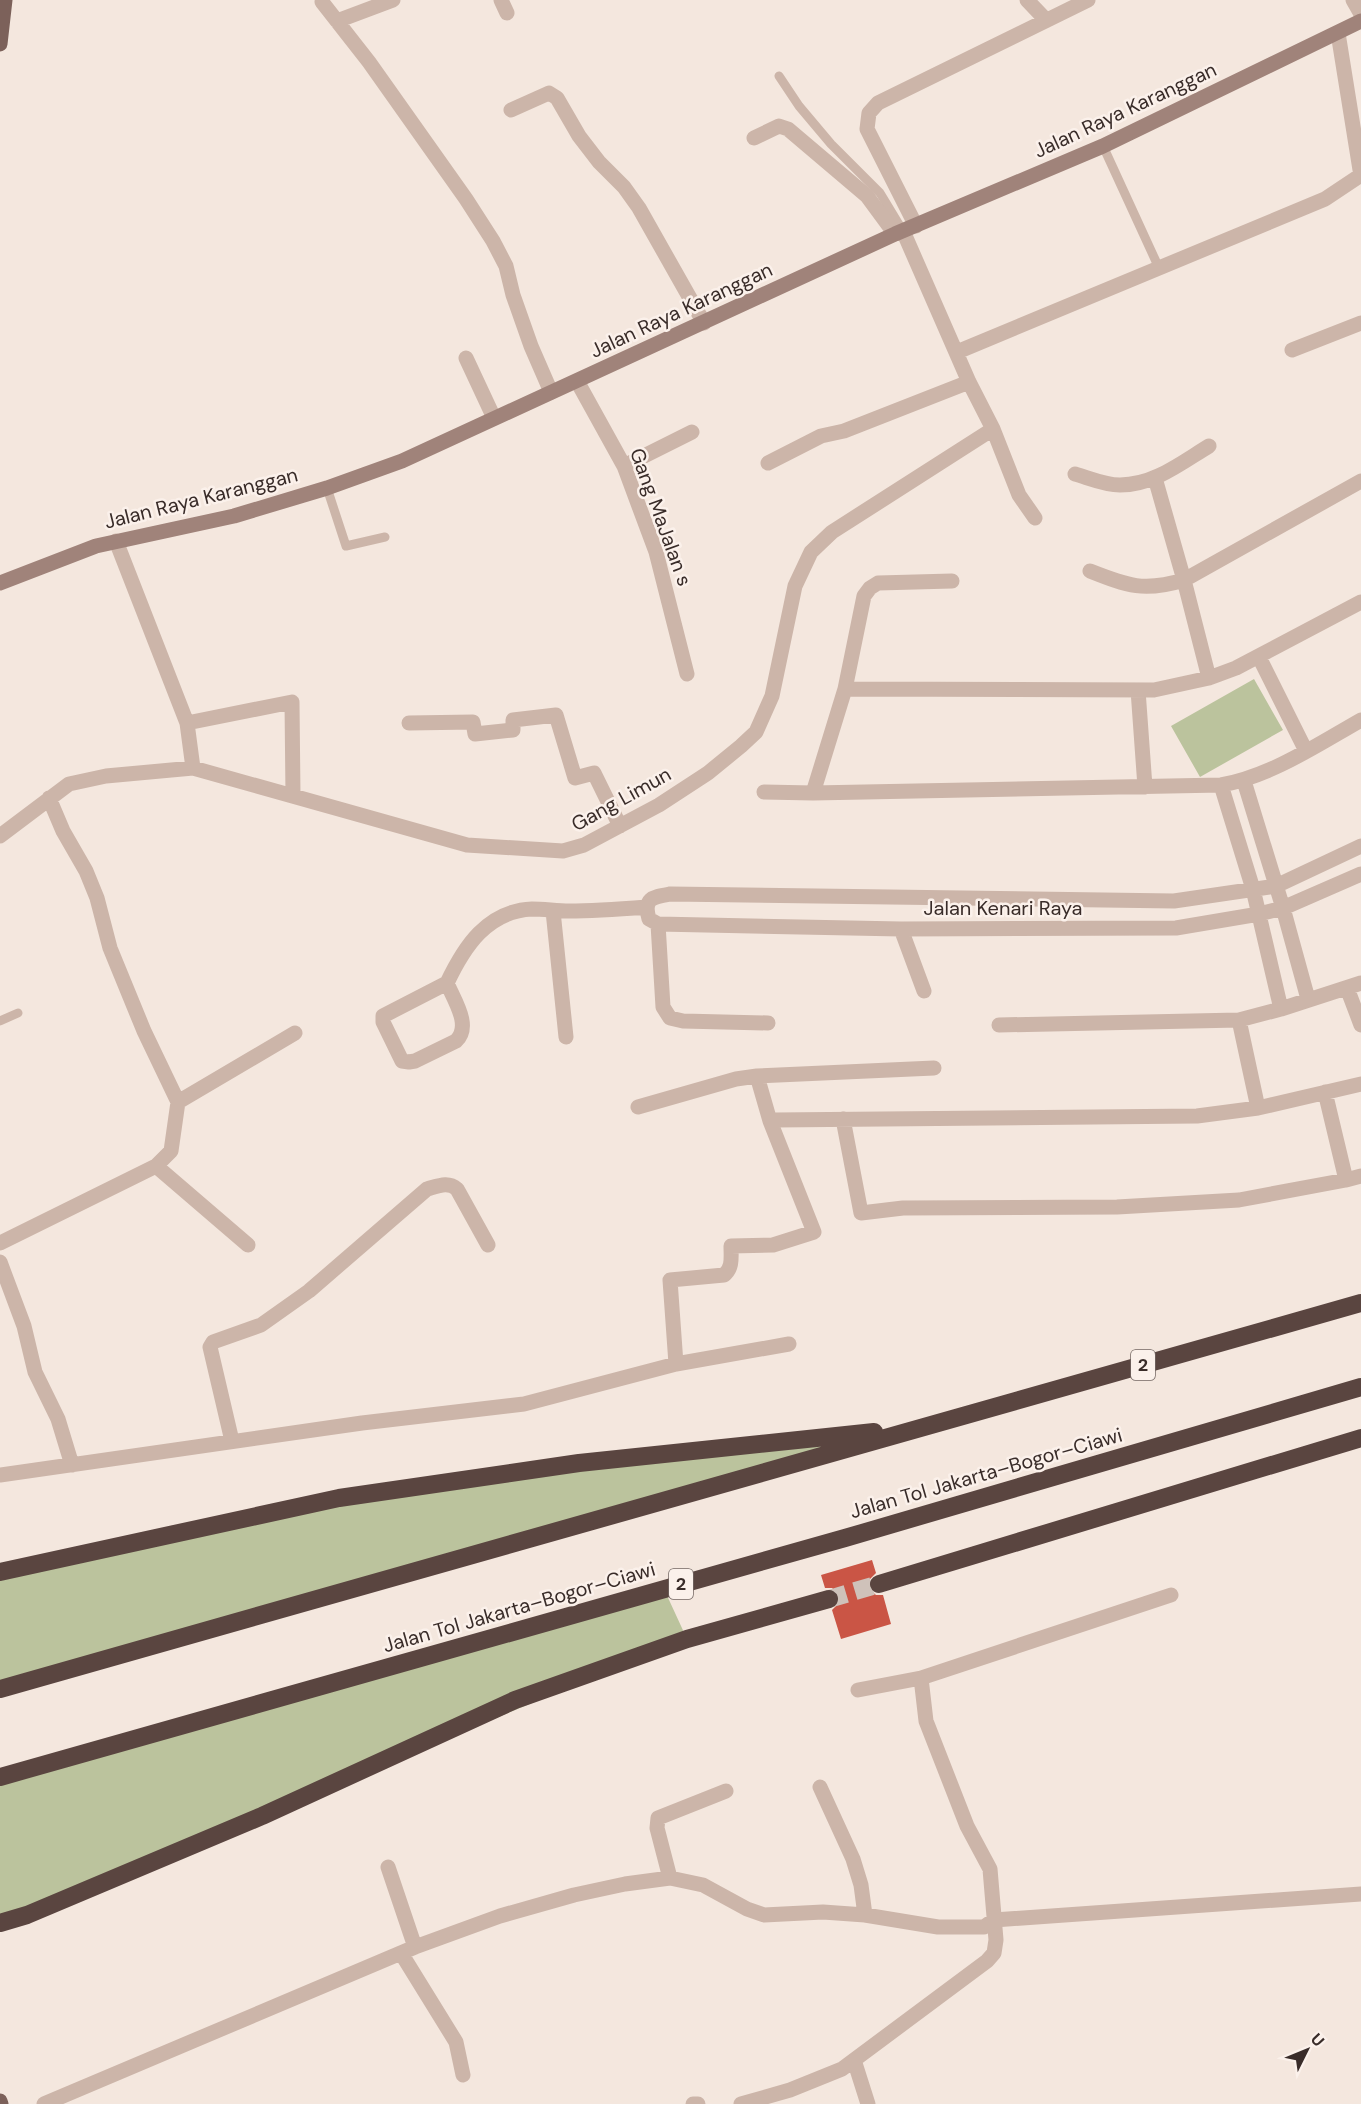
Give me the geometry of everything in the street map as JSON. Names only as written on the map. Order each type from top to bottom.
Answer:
[{"type":"highway","name":"2","points":[[0,1689],[1361,1303]]},
{"type":"highway","name":"Jalan Tol Jakarta–Bogor–Ciawi","points":[[0,1777],[834,1541],[1361,1387]]},
{"type":"highway","points":[[0,1572],[339,1498],[579,1463],[925,1427]]},
{"type":"highway","points":[[879,1584],[1361,1438]]},
{"type":"highway","points":[[0,1923],[27,1915],[262,1816],[515,1700],[687,1638],[829,1599]]},
{"type":"highway","points":[[0,1934],[27,1915]]},
{"type":"main road","points":[[0,44],[6,0]]},
{"type":"street","points":[[337,21],[393,0]]},
{"type":"street","points":[[1027,0],[1047,20]]},
{"type":"street","points":[[1035,518],[1019,495],[993,429],[969,382],[905,230],[867,129],[869,113],[878,103],[1088,0]]},
{"type":"street","points":[[1353,0],[1361,14]]},
{"type":"street","points":[[322,2],[369,62],[493,241],[506,266],[513,295],[550,392]]},
{"type":"street","name":"Jalan Raya Karanggan","points":[[0,583],[96,546],[234,516],[327,488],[402,461],[905,230],[1103,146],[1361,21]]},
{"type":"street","points":[[957,352],[1325,199],[1361,175],[1338,33]]},
{"type":"street","points":[[511,110],[549,93],[557,98],[586,145],[624,187],[639,208],[704,323]]},
{"type":"street","points":[[754,138],[780,126],[788,129],[905,230]]},
{"type":"street","points":[[1292,350],[1361,323]]},
{"type":"street","points":[[466,358],[494,418]]},
{"type":"street","name":"Gang MaJalan s","points":[[577,381],[624,466],[656,552],[687,674]]},
{"type":"street","points":[[768,463],[821,436],[844,431],[969,382]]},
{"type":"street","name":"Gang Limun","points":[[0,836],[69,784],[87,779],[193,768],[467,845],[563,851],[584,845],[659,805],[708,773],[756,732],[772,696],[795,586],[811,552],[832,532],[993,429]]},
{"type":"street","points":[[624,466],[692,432]]},
{"type":"street","points":[[1075,474],[1118,485],[1155,478],[1209,446]]},
{"type":"street","points":[[1155,478],[1209,678]]},
{"type":"street","points":[[1090,571],[1125,585],[1162,587],[1184,580],[1361,481]]},
{"type":"street","points":[[116,542],[187,723],[193,768]]},
{"type":"street","points":[[813,793],[844,689],[864,596],[878,583],[952,581]]},
{"type":"street","points":[[844,689],[1155,690],[1209,678],[1259,657],[1361,602]]},
{"type":"street","points":[[1259,657],[1306,752]]},
{"type":"street","points":[[1138,690],[1145,787]]},
{"type":"street","points":[[187,723],[292,702],[293,796]]},
{"type":"street","points":[[409,723],[473,722],[475,734],[513,730],[513,720],[556,715],[575,778],[594,773],[620,826]]},
{"type":"street","points":[[764,792],[1221,785],[1244,781],[1306,752],[1361,720]]},
{"type":"street","points":[[1244,781],[1308,999]]},
{"type":"street","points":[[1221,785],[1259,914],[1281,1009]]},
{"type":"street","points":[[0,1243],[156,1166],[171,1151],[178,1102],[144,1031],[110,948],[97,898],[86,871],[63,831],[49,798]]},
{"type":"street","name":"Jalan Kenari Raya","points":[[447,983],[459,956],[481,929],[504,916],[531,909],[553,912],[647,907],[653,897],[670,894],[1174,901],[1276,886],[1361,846]]},
{"type":"street","name":"Jalan Kenari Raya","points":[[658,924],[901,929],[1176,928],[1283,908],[1361,874]]},
{"type":"street","points":[[647,907],[649,919],[658,924],[663,1007],[670,1018],[683,1021],[768,1023]]},
{"type":"street","points":[[553,912],[566,1037]]},
{"type":"street","points":[[901,929],[924,991]]},
{"type":"street","points":[[447,983],[462,1019],[460,1037],[415,1061],[402,1061],[382,1022],[383,1016],[447,983]]},
{"type":"street","points":[[999,1024],[1239,1020],[1354,986],[1361,1025]]},
{"type":"street","points":[[1239,1020],[1258,1108]]},
{"type":"street","points":[[178,1102],[295,1033]]},
{"type":"street","points":[[638,1107],[736,1079],[934,1068]]},
{"type":"street","points":[[676,1364],[670,1280],[724,1275],[731,1266],[731,1246],[773,1245],[814,1232],[770,1122],[757,1077]]},
{"type":"street","points":[[775,1120],[1197,1116],[1258,1108],[1361,1084]]},
{"type":"street","points":[[1325,1092],[1346,1180]]},
{"type":"street","points":[[843,1119],[861,1213],[903,1208],[1117,1207],[1228,1200],[1361,1176]]},
{"type":"street","points":[[156,1166],[248,1245]]},
{"type":"street","points":[[232,1440],[210,1347],[213,1342],[261,1325],[309,1291],[427,1189],[446,1184],[453,1185],[488,1245]]},
{"type":"street","points":[[0,1262],[24,1326],[35,1372],[58,1419],[72,1465]]},
{"type":"street","points":[[0,1475],[232,1440],[524,1404],[676,1364],[789,1344]]},
{"type":"street","points":[[858,1690],[921,1678],[1171,1595]]},
{"type":"street","points":[[741,2104],[790,2090],[842,2069],[987,1961],[994,1953],[996,1946],[990,1869],[967,1827],[926,1721],[921,1678]]},
{"type":"street","points":[[820,1787],[853,1859],[861,1885],[865,1915]]},
{"type":"street","points":[[670,1878],[657,1828],[658,1818],[726,1791]]},
{"type":"street","points":[[388,1867],[408,1950],[456,2042],[463,2075]]},
{"type":"street","points":[[44,2104],[408,1950],[500,1916],[574,1895],[625,1884],[670,1878],[703,1885],[747,1910],[764,1915],[823,1912],[865,1915],[938,1927],[984,1927],[994,1920],[1361,1894]]},
{"type":"street","points":[[854,2060],[868,2104]]},
{"type":"street","points":[[693,2104],[698,2104]]},
{"type":"lane","points":[[779,76],[799,106],[831,144],[880,193],[905,230]]},
{"type":"lane","points":[[1103,146],[1159,268]]},
{"type":"lane","points":[[327,488],[346,546],[385,537]]},
{"type":"lane","points":[[0,1020],[18,1012]]},
{"type":"green space","points":[[1254,679],[1283,730],[1200,777],[1171,726]]},
{"type":"green space","points":[[925,1427],[0,1689],[0,1572],[339,1498]]},
{"type":"green space","points":[[664,1589],[687,1639],[0,1923],[0,1777]]},
{"type":"building","points":[[872,1560],[876,1573],[868,1581],[868,1588],[876,1595],[883,1595],[891,1624],[841,1639],[832,1610],[840,1602],[840,1595],[832,1588],[825,1588],[821,1575]]},
{"type":"tunnel","points":[[829,1599],[879,1584]]}]
